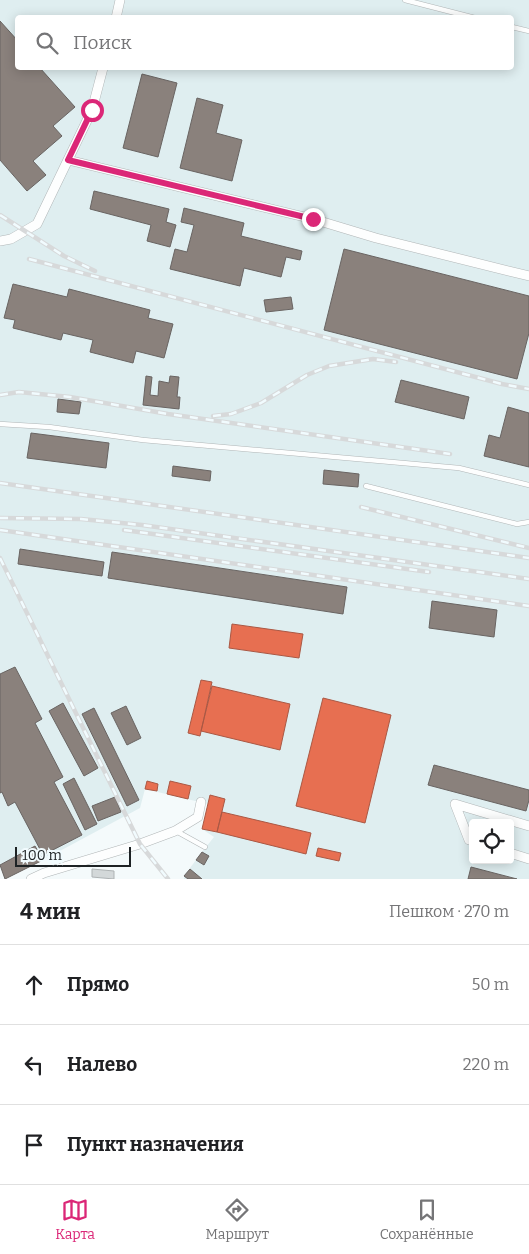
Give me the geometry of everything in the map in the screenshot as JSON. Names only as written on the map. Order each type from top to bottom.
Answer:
[{"type":"street","points":[[117,15],[120,0]]},
{"type":"street","points":[[0,241],[11,239],[37,224],[92,110],[102,70]]},
{"type":"street","points":[[68,160],[313,219],[376,238],[529,276]]},
{"type":"street","points":[[31,879],[44,873],[140,844],[175,831],[198,817],[201,802]]},
{"type":"street","points":[[469,840],[456,804],[506,819]]},
{"type":"street","points":[[514,821],[529,826]]},
{"type":"street","points":[[514,854],[529,859]]},
{"type":"lane","points":[[405,0],[462,15]]},
{"type":"lane","points":[[514,27],[529,31]]},
{"type":"lane","points":[[0,424],[49,427],[143,440],[459,468],[529,486]]},
{"type":"lane","points":[[366,486],[517,524],[529,522]]},
{"type":"lane","points":[[175,831],[205,847]]},
{"type":"shaded area","points":[[0,0],[529,0],[529,879],[184,879],[184,876],[214,837],[202,829],[208,804],[145,789],[140,808],[43,860],[35,846],[0,865]]},
{"type":"building: Торговля","points":[[232,624],[303,634],[299,658],[229,648]]},
{"type":"building: Торговля","points":[[201,680],[212,682],[200,736],[188,733]]},
{"type":"building: Торговля","points":[[212,686],[290,704],[280,750],[201,731]]},
{"type":"building: Торговля","points":[[323,698],[391,715],[365,823],[296,806]]},
{"type":"building: Торговля","points":[[147,781],[158,784],[157,791],[145,789]]},
{"type":"building: Торговля","points":[[170,781],[191,786],[188,799],[167,794]]},
{"type":"building: Торговля","points":[[210,795],[225,799],[217,832],[202,829]]},
{"type":"building: Торговля","points":[[222,812],[311,833],[306,854],[217,832]]},
{"type":"building: Торговля","points":[[318,848],[341,853],[339,861],[316,856]]},
{"type":"building: Промзона","points":[[0,21],[15,38],[15,70],[42,70],[75,107],[53,126],[62,136],[33,161],[46,175],[27,191],[0,160]]},
{"type":"building: Промзона","points":[[142,74],[177,83],[158,157],[123,148]]},
{"type":"building: Промзона","points":[[197,98],[223,105],[216,133],[242,140],[232,181],[180,168]]},
{"type":"building: Промзона","points":[[94,191],[169,209],[166,222],[176,225],[170,247],[147,241],[151,225],[90,209]]},
{"type":"building: Промзона","points":[[184,208],[244,223],[241,236],[302,251],[300,260],[286,257],[281,277],[244,268],[240,286],[170,269],[175,249],[187,252],[194,225],[181,222]]},
{"type":"building: Промзона","points":[[344,249],[529,296],[529,333],[517,379],[324,330]]},
{"type":"building: Промзона","points":[[13,284],[67,297],[69,289],[150,310],[148,318],[173,324],[164,358],[136,351],[133,363],[90,352],[93,340],[63,333],[61,340],[13,328],[15,320],[4,318]]},
{"type":"building: Промзона","points":[[291,297],[293,309],[266,312],[264,300]]},
{"type":"building: Промзона","points":[[146,376],[152,377],[150,395],[158,396],[159,381],[169,383],[170,376],[179,377],[177,397],[180,397],[179,409],[143,405]]},
{"type":"building: Промзона","points":[[401,380],[469,397],[464,419],[395,402]]},
{"type":"building: Промзона","points":[[58,399],[81,402],[79,414],[57,412]]},
{"type":"building: Промзона","points":[[508,407],[529,413],[529,467],[484,456],[489,435],[500,438]]},
{"type":"building: Промзона","points":[[31,433],[109,443],[106,468],[27,458]]},
{"type":"building: Промзона","points":[[173,466],[211,471],[210,481],[172,476]]},
{"type":"building: Промзона","points":[[324,470],[359,474],[358,487],[323,484]]},
{"type":"building: Промзона","points":[[20,549],[104,562],[102,576],[18,564]]},
{"type":"building: Промзона","points":[[112,552],[347,587],[343,614],[108,578]]},
{"type":"building: Промзона","points":[[432,601],[497,610],[494,637],[429,628]]},
{"type":"building: Промзона","points":[[15,667],[42,719],[35,723],[63,777],[54,782],[82,835],[43,855],[15,802],[8,806],[2,792],[0,793],[0,674]]},
{"type":"building: Промзона","points":[[63,703],[98,768],[84,776],[49,711]]},
{"type":"building: Промзона","points":[[126,706],[141,738],[127,745],[111,713]]},
{"type":"building: Промзона","points":[[94,708],[139,800],[127,806],[82,714]]},
{"type":"building: Промзона","points":[[434,765],[529,790],[526,811],[428,785]]},
{"type":"building: Промзона","points":[[74,778],[97,824],[85,830],[63,784]]},
{"type":"building: Промзона","points":[[115,797],[121,812],[98,821],[92,806]]},
{"type":"building: Промзона","points":[[35,846],[43,860],[5,879],[0,865]]},
{"type":"building: Промзона","points":[[202,852],[209,856],[204,865],[196,860]]},
{"type":"building: Промзона","points":[[471,867],[517,879],[468,879]]},
{"type":"building: Промзона","points":[[190,869],[202,879],[188,879],[184,876]]},
{"type":"building: Прочее","points":[[92,869],[114,871],[114,879],[92,877]]},
{"type":"railway","points":[[0,215],[64,256],[95,271]]},
{"type":"railway","points":[[29,259],[502,384],[529,389]]},
{"type":"railway","points":[[213,416],[231,414],[261,403],[307,375],[329,366],[373,359],[396,362]]},
{"type":"railway","points":[[0,395],[19,392],[70,397],[168,414],[450,454]]},
{"type":"railway","points":[[0,483],[529,558]]},
{"type":"railway","points":[[361,507],[529,548]]},
{"type":"railway","points":[[0,518],[81,519],[142,525],[529,579]]},
{"type":"railway","points":[[0,530],[529,606]]},
{"type":"railway","points":[[124,530],[429,572]]},
{"type":"railway","points":[[0,558],[140,844],[168,879]]},
{"type":"route","points":[[92,110],[68,160],[313,219]]}]
